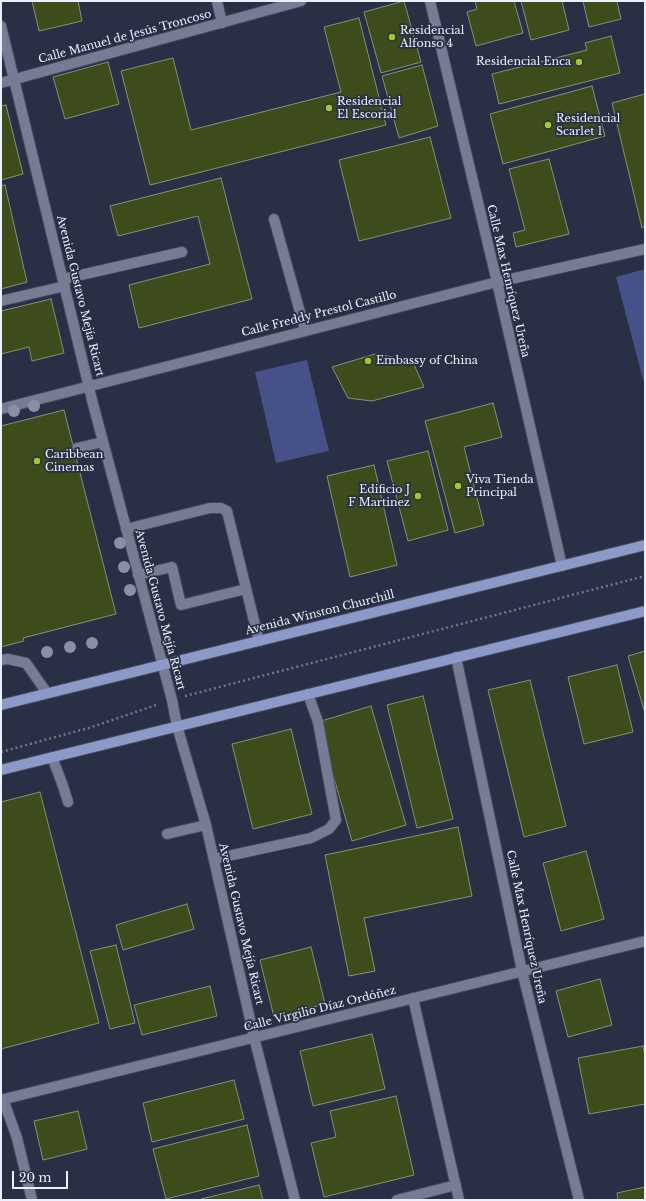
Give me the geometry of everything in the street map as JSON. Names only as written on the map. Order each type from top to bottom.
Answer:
[{"type":"main road","name":"Avenida Winston Churchill","points":[[1,705],[645,545]]},
{"type":"main road","points":[[1,770],[645,611]]},
{"type":"street","points":[[217,1],[222,23]]},
{"type":"street","name":"Calle Manuel de Jesús Troncoso","points":[[1,83],[301,1]]},
{"type":"street","name":"Calle Max Henríquez Ureña","points":[[430,1],[497,282],[562,566]]},
{"type":"street","name":"Avenida Gustavo Mejía Ricart","points":[[1,26],[103,442],[172,700],[177,726],[206,824],[254,1037],[295,1200]]},
{"type":"street","points":[[274,219],[305,330]]},
{"type":"street","name":"Calle Freddy Prestol Castillo","points":[[1,409],[497,282],[645,248]]},
{"type":"street","points":[[1,301],[64,282],[182,252]]},
{"type":"street","points":[[78,448],[103,442]]},
{"type":"street","points":[[126,529],[210,508],[221,508],[227,511],[259,641]]},
{"type":"street","points":[[138,575],[172,567],[181,605],[246,589]]},
{"type":"street","name":"Calle Max Henríquez Ureña","points":[[456,657],[522,971],[579,1200]]},
{"type":"street","points":[[1,660],[26,663],[47,693]]},
{"type":"street","points":[[214,859],[311,838],[329,829],[336,820],[318,722],[308,694]]},
{"type":"street","points":[[52,757],[68,802]]},
{"type":"street","points":[[167,834],[206,824]]},
{"type":"street","name":"Calle Virgilio Díaz Ordóñez","points":[[2,1099],[645,942]]},
{"type":"street","points":[[413,998],[459,1200]]},
{"type":"street","points":[[2,1099],[17,1138],[32,1200]]},
{"type":"street","points":[[397,1200],[456,1185]]},
{"type":"path","points":[[1,752],[92,727],[172,700],[645,576]]},
{"type":"shaded area","points":[[645,269],[645,387],[616,277]]},
{"type":"shaded area","points":[[307,360],[329,451],[276,463],[255,372]]},
{"type":"building","points":[[32,1],[78,1],[82,21],[39,31]]},
{"type":"building","name":"Residencial Alfonso 4","points":[[404,1],[421,62],[381,73],[364,12]]},
{"type":"building","points":[[475,1],[514,1],[523,33],[476,46],[467,12],[477,9]]},
{"type":"building","points":[[521,1],[562,1],[569,30],[531,40]]},
{"type":"building","points":[[583,1],[617,1],[621,19],[589,27]]},
{"type":"building","name":"Residencial El Escorial","points":[[359,18],[386,125],[150,185],[121,71],[173,58],[191,130],[341,92],[324,27]]},
{"type":"building","name":"Residencial Enca","points":[[611,36],[620,73],[499,104],[492,74],[587,50],[585,43]]},
{"type":"building","points":[[108,62],[119,104],[65,119],[53,77]]},
{"type":"building","points":[[422,65],[438,126],[399,138],[382,76]]},
{"type":"building","name":"Residencial Scarlet 1","points":[[592,86],[605,136],[503,164],[490,114]]},
{"type":"building","points":[[645,94],[645,226],[642,228],[612,103]]},
{"type":"building","points":[[6,105],[23,174],[1,180],[1,106]]},
{"type":"building","points":[[430,137],[451,218],[359,241],[339,160]]},
{"type":"building","points":[[549,159],[569,234],[516,247],[513,233],[525,230],[509,169]]},
{"type":"building","points":[[221,178],[252,299],[139,328],[129,285],[210,264],[198,216],[118,236],[110,206]]},
{"type":"building","points":[[5,185],[27,282],[1,289],[1,186]]},
{"type":"building","points":[[51,299],[64,353],[32,361],[29,347],[1,354],[1,311]]},
{"type":"building","points":[[375,354],[412,360],[424,387],[372,401],[348,398],[332,367]]},
{"type":"building","name":"Viva Tienda Principal","points":[[493,403],[502,437],[464,447],[484,525],[455,533],[425,421]]},
{"type":"building","points":[[64,410],[116,614],[23,638],[24,641],[1,647],[1,426]]},
{"type":"building","name":"Edificio J F Martinez","points":[[428,451],[448,530],[408,541],[387,461]]},
{"type":"building","points":[[374,465],[397,565],[350,577],[327,476]]},
{"type":"building","points":[[645,651],[645,713],[628,656]]},
{"type":"building","points":[[617,665],[633,732],[584,744],[568,677]]},
{"type":"building","points":[[530,680],[566,826],[524,837],[488,690]]},
{"type":"building","points":[[423,696],[453,819],[417,828],[387,705]]},
{"type":"building","points":[[371,706],[406,825],[352,841],[318,722]]},
{"type":"building","points":[[291,729],[312,814],[253,829],[232,744]]},
{"type":"building","points":[[40,792],[99,1023],[1,1049],[1,802]]},
{"type":"building","points":[[458,827],[472,896],[364,918],[375,971],[349,976],[325,855]]},
{"type":"building","points":[[586,851],[604,919],[561,931],[543,863]]},
{"type":"building","points":[[187,904],[194,929],[123,950],[116,925]]},
{"type":"building","points":[[116,945],[135,1023],[110,1029],[90,951]]},
{"type":"building","points":[[311,947],[325,1004],[274,1017],[260,960]]},
{"type":"building","points":[[600,979],[612,1025],[568,1037],[556,991]]},
{"type":"building","points":[[210,986],[217,1016],[142,1035],[134,1005]]},
{"type":"building","points":[[372,1034],[385,1089],[313,1106],[300,1051]]},
{"type":"building","points":[[643,1046],[645,1056],[645,1104],[589,1114],[578,1058]]},
{"type":"building","points":[[234,1080],[244,1119],[152,1142],[143,1103]]},
{"type":"building","points":[[396,1096],[414,1175],[324,1197],[311,1143],[336,1137],[330,1111]]},
{"type":"building","points":[[78,1111],[87,1149],[43,1160],[34,1121]]},
{"type":"building","points":[[247,1125],[259,1176],[166,1199],[153,1149]]},
{"type":"building","points":[[259,1185],[263,1200],[201,1200],[201,1199]]},
{"type":"building","points":[[645,1187],[645,1200],[618,1200],[617,1193]]},
{"type":"place","name":"Residencial Alfonso 4","points":[[392,37]]},
{"type":"place","name":"Residencial Enca","points":[[579,62]]},
{"type":"place","name":"Residencial El Escorial","points":[[329,108]]},
{"type":"place","name":"Residencial Scarlet 1","points":[[548,125]]},
{"type":"place","name":"Embassy of China","points":[[368,361]]},
{"type":"place","name":"Caribbean Cinemas","points":[[37,461]]},
{"type":"place","name":"Viva Tienda Principal","points":[[458,486]]},
{"type":"place","name":"Edificio J F Martinez","points":[[418,496]]}]
